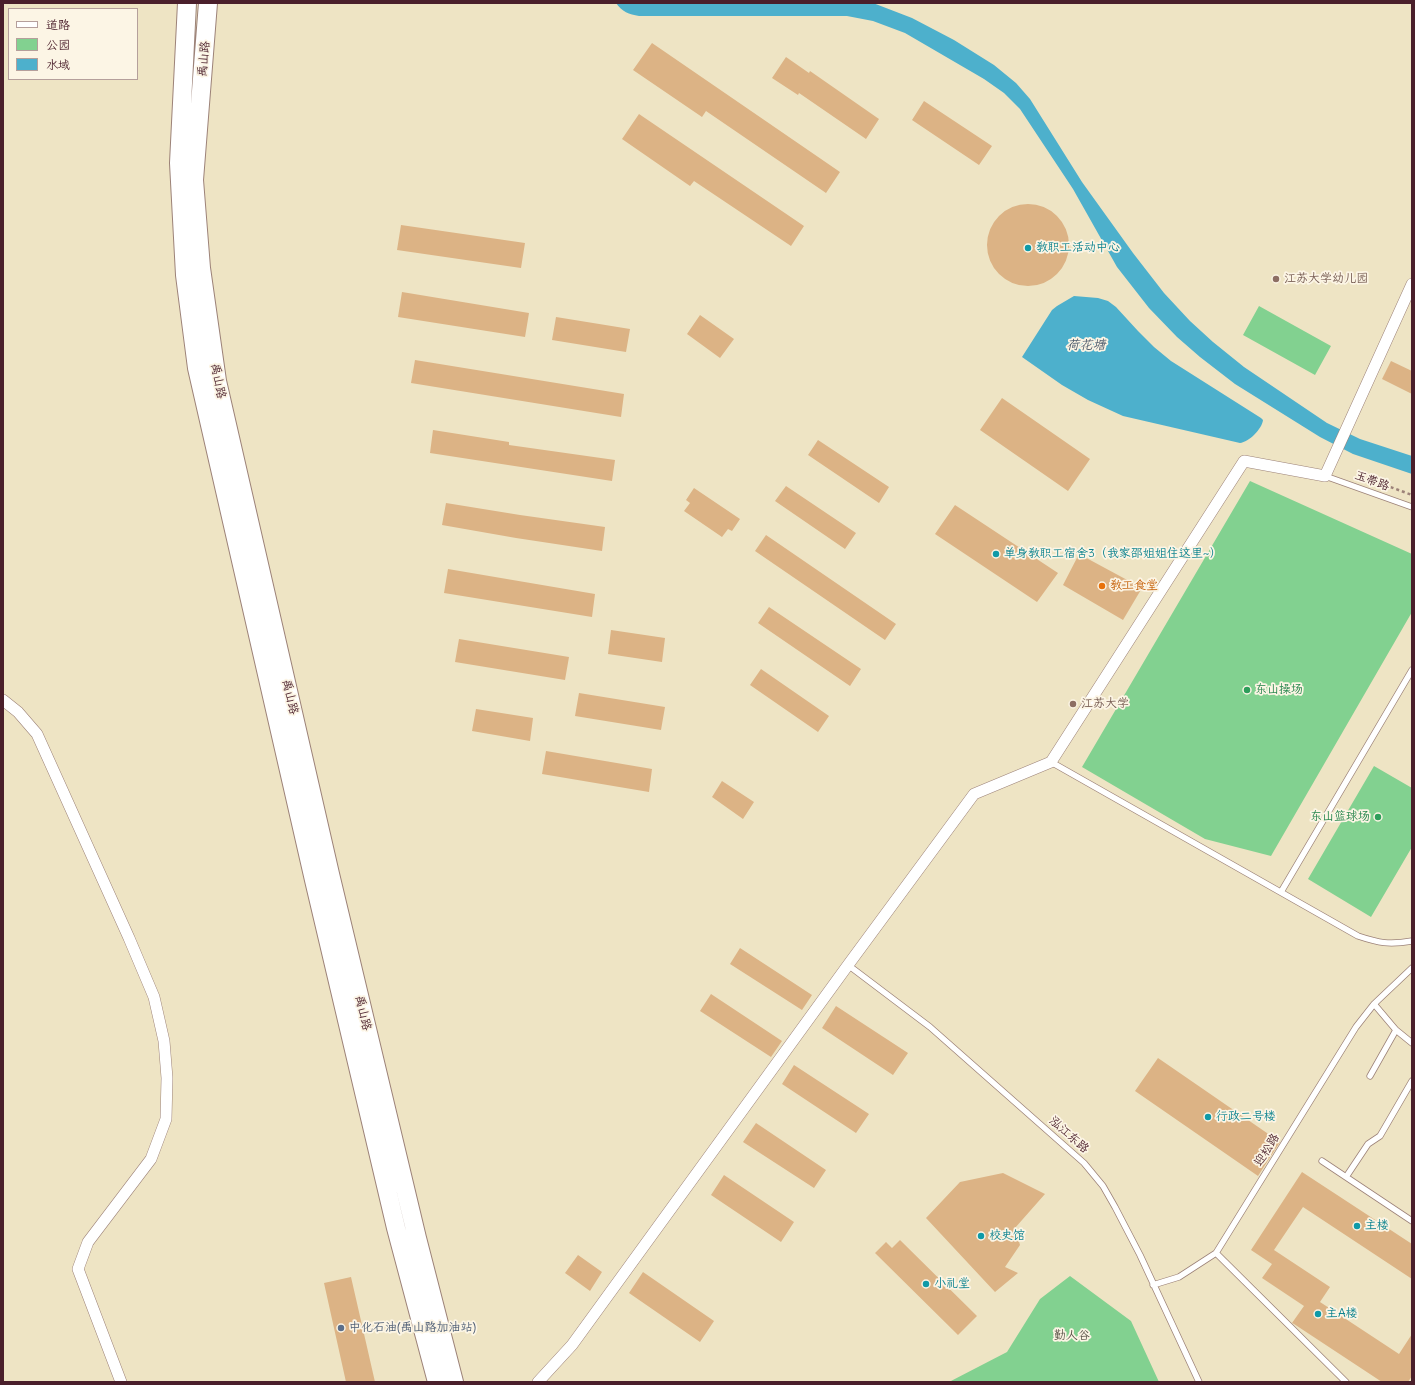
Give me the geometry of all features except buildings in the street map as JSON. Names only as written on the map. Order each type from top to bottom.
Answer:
[{"type":"main road","name":"禹山路","points":[[187,3],[179,163],[185,275],[198,368],[310,864],[396,1228],[437,1382]]},
{"type":"main road","name":"禹山路","points":[[208,3],[194,180],[201,268],[217,381],[332,882],[417,1238],[454,1382]]},
{"type":"street","points":[[538,1382],[572,1345],[974,794],[1051,762],[1244,461],[1325,476],[1412,284]]},
{"type":"street","points":[[3,700],[18,712],[37,734],[130,938],[154,997],[164,1041],[167,1085],[166,1119],[164,1126],[151,1159],[88,1242],[78,1269],[121,1382]]},
{"type":"lane","name":"玉带路","points":[[1325,476],[1412,507]]},
{"type":"lane","points":[[1281,892],[1412,670]]},
{"type":"lane","points":[[1051,762],[1358,936],[1383,943],[1395,944],[1412,941]]},
{"type":"lane","name":"泓江东路","points":[[848,965],[930,1027],[1084,1163],[1103,1186],[1115,1207],[1199,1382]]},
{"type":"lane","name":"迎松路","points":[[1153,1285],[1179,1278],[1216,1253],[1356,1027],[1374,1004],[1412,968]]},
{"type":"lane","points":[[1374,1004],[1396,1030],[1412,1043]]},
{"type":"lane","points":[[1370,1076],[1396,1030]]},
{"type":"lane","points":[[1346,1177],[1368,1144],[1380,1136],[1412,1081]]},
{"type":"lane","points":[[1322,1161],[1412,1222]]},
{"type":"lane","points":[[1216,1253],[1346,1382]]},
{"type":"path","points":[[1384,485],[1412,494]]},
{"type":"green space","points":[[1259,306],[1331,346],[1315,375],[1243,335]]},
{"type":"green space","name":"东山操场","points":[[1250,481],[1412,554],[1412,612],[1271,856],[1205,839],[1082,767]]},
{"type":"green space","name":"东山篮球场","points":[[1374,766],[1412,788],[1412,847],[1371,917],[1308,879]]},
{"type":"green space","name":"勤人谷","points":[[1070,1276],[1131,1321],[1159,1382],[949,1382],[1007,1352],[1040,1299]]},
{"type":"water","points":[[616,3],[873,3],[912,18],[954,40],[994,65],[1016,83],[1030,99],[1082,182],[1133,253],[1164,293],[1190,321],[1244,367],[1327,423],[1360,439],[1412,456],[1412,474],[1353,454],[1320,437],[1235,384],[1177,337],[1149,308],[1117,267],[1073,189],[1020,109],[1004,93],[984,79],[905,33],[873,21],[847,16],[639,16],[626,12]]},
{"type":"water","name":"荷花塘","points":[[1074,296],[1098,298],[1108,301],[1116,307],[1154,347],[1171,361],[1261,418],[1263,420],[1258,431],[1251,438],[1240,443],[1123,416],[1088,400],[1062,385],[1022,357],[1052,310]]},
{"type":"place","name":"教职工活动中心","points":[[1028,248]]},
{"type":"place","name":"江苏大学幼儿园","points":[[1276,279]]},
{"type":"place","name":"单身教职工宿舍3（我家邵姐姐住这里~）","points":[[996,554]]},
{"type":"place","name":"教工食堂","points":[[1102,586]]},
{"type":"place","name":"东山操场","points":[[1247,690]]},
{"type":"place","name":"江苏大学","points":[[1073,704]]},
{"type":"place","name":"东山篮球场","points":[[1378,817]]},
{"type":"place","name":"行政二号楼","points":[[1208,1117]]},
{"type":"place","name":"主楼","points":[[1357,1226]]},
{"type":"place","name":"校史馆","points":[[981,1236]]},
{"type":"place","name":"小礼堂","points":[[926,1284]]},
{"type":"place","name":"主A楼","points":[[1318,1314]]},
{"type":"place","name":"中化石油(禹山路加油站)","points":[[341,1328]]}]
